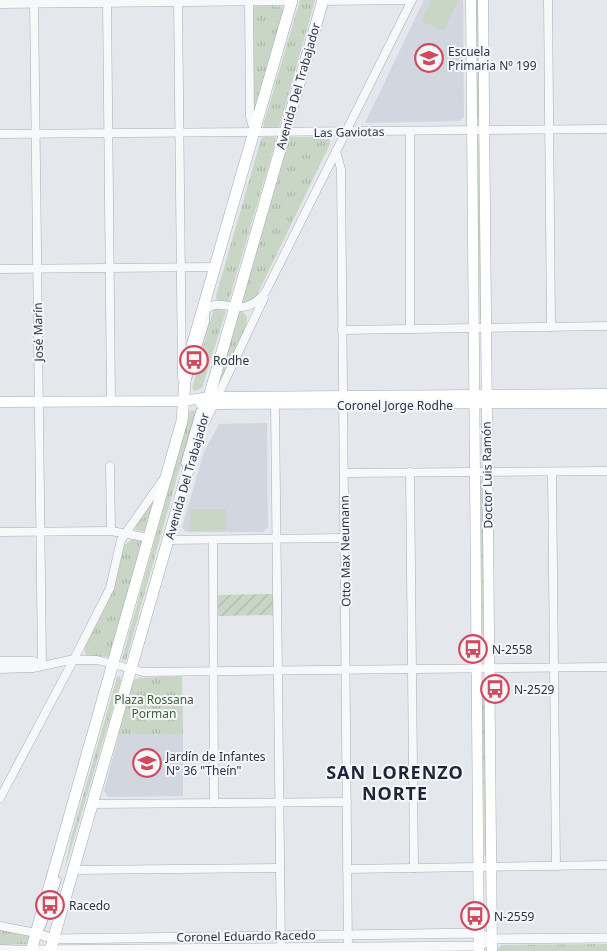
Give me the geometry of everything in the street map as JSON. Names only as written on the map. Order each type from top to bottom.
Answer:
[{"type":"main road","name":"Doctor Luis Ramón","points":[[471,0],[479,948]]},
{"type":"main road","name":"Doctor Luis Ramón","points":[[482,0],[492,951]]},
{"type":"main road","name":"Avenida Del Trabajador","points":[[31,950],[40,930],[182,421],[186,368],[292,1]]},
{"type":"main road","name":"Avenida Del Trabajador","points":[[51,947],[168,540],[199,436],[213,401],[285,132],[323,1]]},
{"type":"main road","name":"Coronel Jorge Rodhe","points":[[486,400],[607,394]]},
{"type":"main road","name":"Coronel Jorge Rodhe","points":[[213,401],[275,405],[343,400]]},
{"type":"main road","name":"Coronel Jorge Rodhe","points":[[0,402],[486,400],[607,403]]},
{"type":"street","points":[[213,401],[247,336],[266,291],[411,0],[323,1]]},
{"type":"street","points":[[548,0],[550,327]]},
{"type":"street","points":[[0,4],[107,1],[292,1]]},
{"type":"street","points":[[107,1],[111,401]]},
{"type":"street","points":[[178,1],[180,360],[186,384]]},
{"type":"street","points":[[248,1],[250,117],[255,132]]},
{"type":"street","name":"José Marín","points":[[34,2],[42,665]]},
{"type":"street","name":"Las Gaviotas","points":[[0,134],[607,129]]},
{"type":"street","points":[[410,131],[410,329]]},
{"type":"street","name":"Otto Max Neumann","points":[[336,151],[341,169],[348,949]]},
{"type":"street","points":[[0,269],[215,267]]},
{"type":"street","points":[[202,315],[206,309],[215,305],[238,307],[256,304],[266,291]]},
{"type":"street","points":[[238,307],[249,316],[247,336]]},
{"type":"street","points":[[207,310],[206,323],[186,384],[186,381],[207,310]]},
{"type":"street","points":[[342,330],[607,326]]},
{"type":"street","points":[[275,405],[281,949]]},
{"type":"street","points":[[201,410],[187,464],[184,463],[199,411],[201,410]]},
{"type":"street","points":[[110,466],[111,531]]},
{"type":"street","points":[[344,473],[607,471]]},
{"type":"street","points":[[410,472],[414,868]]},
{"type":"street","points":[[552,472],[556,866]]},
{"type":"street","points":[[0,798],[74,659],[112,582],[120,543],[166,475]]},
{"type":"street","points":[[0,532],[111,531],[149,538]]},
{"type":"street","points":[[168,540],[344,538]]},
{"type":"street","points":[[214,540],[214,803]]},
{"type":"street","points":[[0,668],[30,668],[74,659],[101,660],[131,670],[147,672],[607,667]]},
{"type":"street","points":[[0,661],[33,661],[42,665]]},
{"type":"street","points":[[92,804],[347,802]]},
{"type":"street","points":[[347,869],[607,865]]},
{"type":"street","points":[[74,870],[280,868]]},
{"type":"street","points":[[55,879],[58,880],[40,930],[41,925],[55,879]]},
{"type":"street","name":"Coronel Eduardo Racedo","points":[[0,926],[40,930],[51,947]]},
{"type":"street","name":"Coronel Eduardo Racedo","points":[[0,949],[31,950],[80,939],[479,933],[491,939],[607,938]]},
{"type":"street","points":[[80,939],[80,950]]},
{"type":"street","name":"Coronel Eduardo Racedo","points":[[51,947],[80,950],[479,948],[491,939]]},
{"type":"shaded area","name":"Escuela Primaria Nº 199","points":[[424,0],[463,0],[464,117],[459,121],[365,123]]},
{"type":"shaded area","points":[[267,423],[268,527],[263,532],[186,532],[182,527],[204,452],[219,424]]},
{"type":"shaded area","name":"Jardín de Infantes N° 36 \"Theín\"","points":[[119,734],[183,734],[183,796],[108,797],[104,791]]},
{"type":"green space","points":[[300,0],[315,0],[280,125],[278,128],[265,128],[263,126]]},
{"type":"green space","points":[[431,0],[458,0],[444,31],[422,21]]},
{"type":"green space","points":[[474,0],[479,0],[480,117],[477,119]]},
{"type":"green space","points":[[257,5],[284,7],[254,118],[253,8]]},
{"type":"green space","points":[[263,137],[275,137],[276,140],[229,300],[217,302],[216,296]]},
{"type":"green space","points":[[325,137],[330,139],[330,144],[256,297],[253,301],[240,305],[288,138]]},
{"type":"green space","points":[[479,140],[481,318],[480,319],[476,142]]},
{"type":"green space","points":[[214,308],[226,311],[202,388],[194,391],[192,388]]},
{"type":"green space","points":[[242,311],[247,317],[246,328],[219,384],[217,383],[237,312]]},
{"type":"green space","points":[[194,410],[195,413],[126,660],[124,661],[122,659],[190,411]]},
{"type":"green space","points":[[484,481],[483,659],[480,482]]},
{"type":"green space","points":[[158,495],[146,532],[135,530],[135,526]]},
{"type":"green space","points":[[190,509],[226,509],[226,530],[190,531]]},
{"type":"green space","points":[[133,539],[143,541],[109,657],[86,655],[84,648],[115,584],[124,545]]},
{"type":"green space","points":[[274,594],[274,615],[218,616],[218,595]]},
{"type":"green space","points":[[120,676],[121,681],[64,872],[71,838],[117,677]]},
{"type":"green space","name":"Plaza Rossana Porman","points":[[182,676],[183,734],[116,734],[133,680],[139,678]]},
{"type":"green space","points":[[481,679],[485,681],[487,854],[485,856]]},
{"type":"green space","points":[[0,929],[30,936],[28,944],[0,945]]},
{"type":"green space","points":[[607,944],[607,951],[496,951],[500,946],[506,945]]},
{"type":"place","name":"Escuela Primaria Nº 199","points":[[429,58]]},
{"type":"place","name":"Rodhe","points":[[194,360]]},
{"type":"place","name":"N-2558","points":[[473,649]]},
{"type":"place","name":"N-2529","points":[[495,689]]},
{"type":"place","name":"Jardín de Infantes N° 36 \"Theín\"","points":[[147,763]]},
{"type":"place","name":"Racedo","points":[[50,905]]},
{"type":"place","name":"N-2559","points":[[475,916]]},
{"type":"district","name":"SAN LORENZO NORTE","points":[[395,782]]}]
